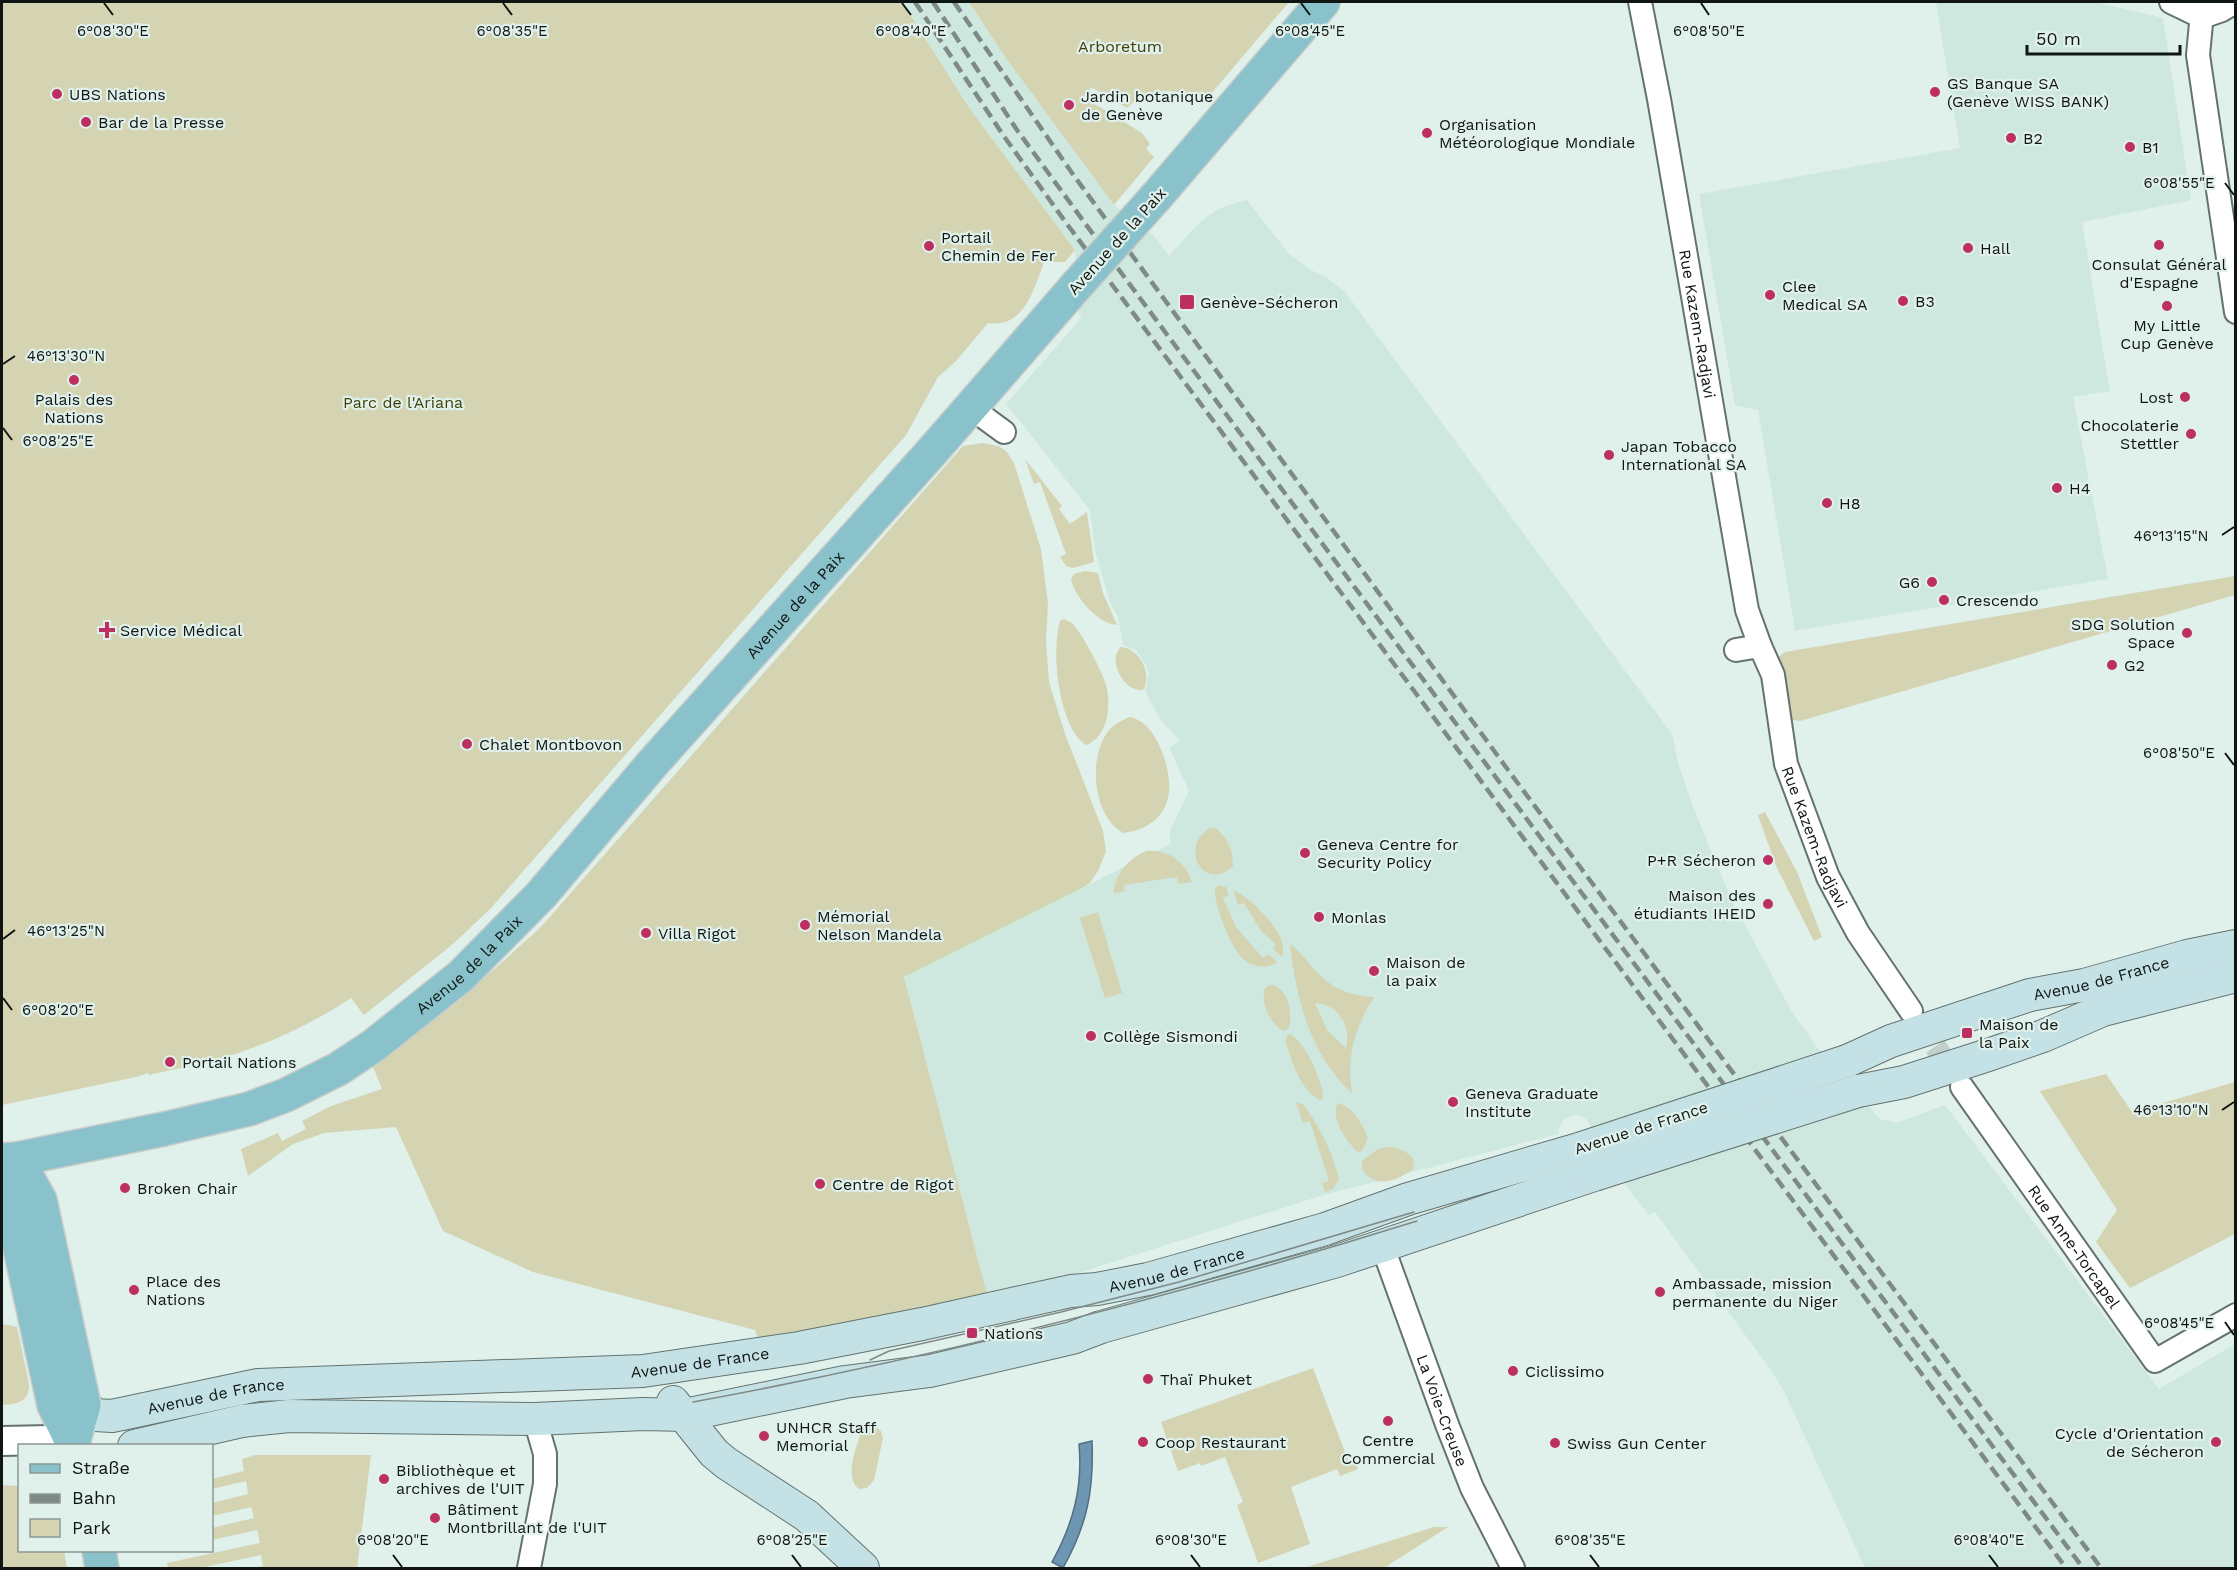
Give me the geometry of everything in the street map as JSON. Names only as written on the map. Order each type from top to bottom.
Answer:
[{"type":"main road","name":"Avenue de la Paix","points":[[9,1160],[249,1109],[286,1095],[318,1080],[373,1046],[461,976],[541,895],[652,764],[1156,197],[1323,2]]},
{"type":"main road","name":"Avenue de France","points":[[143,1444],[242,1421],[289,1416],[535,1419],[643,1414],[685,1415],[845,1382],[930,1371],[1072,1338],[1101,1327],[1337,1261],[1382,1245],[1588,1161],[1847,1061],[1891,1041],[2030,995],[2084,985],[2235,945]]},
{"type":"main road","name":"Avenue de France","points":[[84,1406],[95,1415],[103,1417],[258,1385],[643,1371],[798,1348],[932,1322],[1071,1291],[1121,1286],[1200,1266],[1325,1229],[1462,1182],[1588,1161],[1858,1091],[1904,1082],[2050,1034],[2103,1010],[2235,976]]},
{"type":"main road","points":[[9,1160],[40,1200],[84,1406],[78,1444]]},
{"type":"main road","points":[[9,1160],[11,1207],[54,1404],[77,1444]]},
{"type":"main road","points":[[1369,1213],[1382,1245]]},
{"type":"main road","points":[[643,1371],[685,1415],[705,1443],[726,1463],[807,1516],[850,1564]]},
{"type":"main road","points":[[99,1552],[102,1569]]},
{"type":"street","name":"Rue Kazem-Radjavi","points":[[1640,2],[1747,610],[1773,675],[1786,764],[1828,877],[1858,933],[1911,1011]]},
{"type":"street","points":[[2170,2],[2202,9],[2222,10],[2235,2]]},
{"type":"street","points":[[2202,9],[2198,55],[2235,312]]},
{"type":"street","points":[[970,407],[1004,432]]},
{"type":"street","points":[[1736,650],[1760,646]]},
{"type":"street","name":"Rue Anne-Torcapel","points":[[1962,1087],[2155,1361],[2235,1315]]},
{"type":"street","name":"La Voie-Creuse","points":[[1382,1245],[1472,1488],[1513,1569]]},
{"type":"street","points":[[529,1569],[545,1484],[545,1454],[535,1419]]},
{"type":"street","points":[[2,1441],[50,1440],[72,1444]]},
{"type":"shaded area","points":[[902,2],[969,2],[1003,54],[1114,205],[1154,236],[1169,256],[1197,225],[1212,213],[1225,206],[1247,200],[1289,254],[1345,292],[1672,734],[1678,763],[1693,807],[1732,901],[1792,1012],[1817,1047],[1880,1119],[1897,1123],[1945,1105],[2159,1389],[2235,1344],[2235,1568],[1865,1568],[1784,1391],[1655,1212],[1649,1215],[1628,1188],[1586,1119],[1580,1116],[1574,1115],[1564,1119],[1558,1134],[1320,1196],[1072,1275],[987,1294],[904,977],[1170,844],[1170,831],[1189,791],[1169,747],[1180,741],[1160,719],[1145,691],[1149,674],[1146,665],[1136,650],[1123,645],[1118,617],[1110,602],[1096,554],[1090,510],[1006,404],[1082,317],[1079,314],[1075,250],[970,109]]},
{"type":"shaded area","points":[[1936,2],[2094,2],[2163,18],[2191,200],[2082,222],[2110,391],[2073,397],[2108,579],[1795,631],[1758,410],[1735,405],[1699,194],[1960,148]]},
{"type":"green space","name":"Parc de l'Ariana","points":[[2,2],[902,2],[970,109],[1075,250],[1065,262],[1044,262],[1031,295],[1019,313],[1011,320],[988,323],[956,361],[938,377],[906,435],[490,909],[453,944],[364,1015],[351,998],[290,1032],[226,1057],[2,1105]]},
{"type":"green space","name":"Jardin botanique de Genève","points":[[969,2],[1289,2],[1204,102],[1184,94],[1164,91],[1145,96],[1127,108],[1091,87],[1085,98],[1142,133],[1150,144],[1146,149],[1154,157],[1114,205],[1003,54]]},
{"type":"green space","points":[[982,443],[998,446],[1006,451],[1014,463],[1041,549],[1048,604],[1046,640],[1049,682],[1065,734],[1103,831],[1106,851],[1090,883],[1082,888],[904,977],[987,1294],[845,1324],[758,1338],[755,1330],[533,1272],[443,1231],[396,1127],[324,1133],[293,1144],[248,1176],[241,1149],[278,1133],[282,1141],[306,1129],[302,1121],[331,1106],[382,1089],[373,1067],[461,999],[541,927],[963,446]]},
{"type":"green space","points":[[1025,459],[1062,506],[1059,509],[1070,524],[1087,512],[1094,562],[1073,568],[1066,566],[1060,557],[1066,554],[1040,482],[1034,484]]},
{"type":"green space","points":[[1085,571],[1098,573],[1103,593],[1117,625],[1110,624],[1095,615],[1078,594],[1071,580],[1074,574]]},
{"type":"green space","points":[[2235,576],[2235,595],[1800,721],[1792,720],[1776,659],[1785,652]]},
{"type":"green space","points":[[1064,619],[1072,623],[1081,636],[1098,665],[1107,689],[1108,713],[1103,729],[1099,736],[1086,745],[1076,735],[1069,722],[1059,687],[1057,634],[1060,621]]},
{"type":"green space","points":[[1121,647],[1128,648],[1139,657],[1146,677],[1143,690],[1136,690],[1130,686],[1120,674],[1116,660]]},
{"type":"green space","points":[[1129,717],[1139,720],[1155,738],[1166,763],[1169,788],[1165,806],[1157,818],[1145,827],[1123,833],[1112,824],[1100,803],[1096,764],[1103,740],[1109,730]]},
{"type":"green space","points":[[1765,812],[1797,872],[1822,937],[1814,941],[1776,866],[1758,815]]},
{"type":"green space","points":[[1210,828],[1216,828],[1227,841],[1233,866],[1222,873],[1213,875],[1199,865],[1196,856],[1196,846],[1201,836]]},
{"type":"green space","points":[[1146,851],[1161,852],[1175,858],[1185,868],[1192,882],[1178,884],[1177,877],[1124,885],[1125,891],[1114,893],[1120,873],[1134,858]]},
{"type":"green space","points":[[1220,885],[1226,887],[1229,896],[1223,898],[1236,927],[1263,958],[1268,954],[1277,962],[1264,967],[1254,965],[1242,958],[1233,945],[1217,904],[1215,888]]},
{"type":"green space","points":[[1233,890],[1250,901],[1268,918],[1281,938],[1282,957],[1273,949],[1276,945],[1261,931],[1244,903],[1238,905]]},
{"type":"green space","points":[[1098,912],[1122,993],[1105,998],[1080,918]]},
{"type":"green space","points":[[1290,943],[1335,987],[1345,992],[1374,997],[1357,1031],[1351,1055],[1352,1093],[1325,1061],[1316,1044],[1301,1005]],"holes":[[[1315,1003],[1323,1004],[1336,1012],[1345,1024],[1346,1048],[1327,1030]]]},
{"type":"green space","points":[[1269,985],[1281,990],[1288,1001],[1289,1028],[1283,1031],[1271,1019],[1266,1008],[1264,990]]},
{"type":"green space","points":[[1289,1034],[1301,1044],[1312,1062],[1322,1091],[1323,1098],[1320,1100],[1307,1090],[1298,1075],[1286,1042]]},
{"type":"green space","points":[[2106,1074],[2132,1112],[2235,1082],[2235,1234],[2130,1288],[2096,1242],[2117,1210],[2040,1091]]},
{"type":"green space","points":[[1296,1102],[1304,1105],[1315,1122],[1336,1169],[1339,1179],[1333,1189],[1325,1192],[1322,1183],[1329,1181],[1310,1121],[1303,1123]]},
{"type":"green space","points":[[1338,1103],[1349,1109],[1363,1127],[1368,1138],[1362,1151],[1358,1152],[1353,1148],[1340,1129],[1336,1116]]},
{"type":"green space","points":[[1389,1147],[1409,1154],[1414,1160],[1413,1169],[1393,1180],[1373,1180],[1362,1169],[1362,1161],[1378,1149]]},
{"type":"green space","points":[[2,1324],[17,1327],[29,1390],[22,1401],[2,1405]]},
{"type":"green space","points":[[1313,1368],[1348,1460],[1354,1458],[1358,1469],[1340,1476],[1337,1469],[1291,1487],[1310,1544],[1258,1563],[1237,1505],[1243,1502],[1225,1457],[1178,1471],[1161,1422]]},
{"type":"green space","points":[[868,1426],[875,1426],[881,1431],[883,1438],[874,1480],[867,1488],[859,1489],[852,1477],[852,1462],[861,1431]]},
{"type":"green space","points":[[255,1455],[371,1455],[357,1568],[251,1568],[263,1566],[261,1555],[200,1568],[168,1568],[167,1563],[260,1543],[257,1530],[213,1540],[213,1528],[254,1518],[251,1507],[213,1516],[213,1503],[248,1494],[246,1481],[213,1489],[213,1479],[244,1471],[242,1459]]},
{"type":"green space","points":[[2,1485],[18,1486],[18,1552],[64,1552],[67,1568],[2,1568]]},
{"type":"green space","points":[[1434,1527],[1448,1527],[1387,1566],[1388,1568],[1304,1568]]},
{"type":"water","points":[[1092,1441],[1092,1476],[1087,1507],[1078,1537],[1063,1568],[1052,1562],[1066,1534],[1075,1505],[1079,1476],[1079,1444]]},
{"type":"tunnel","points":[[1917,1019],[1957,1079]]},
{"type":"tram line","points":[[870,1360],[889,1351],[1061,1312],[1179,1282],[1414,1212]]},
{"type":"tram line","points":[[693,1402],[876,1365],[1058,1322],[1238,1274],[1417,1221]]},
{"type":"railway","points":[[915,2],[1003,135],[1064,220],[2066,1568]]},
{"type":"railway","points":[[933,2],[1017,130],[1125,278],[2083,1568]]},
{"type":"railway","points":[[954,2],[1072,173],[1511,774],[2101,1568]]},
{"type":"place","name":"GS Banque SA (Genève WISS BANK)","points":[[1935,92]]},
{"type":"place","name":"UBS Nations","points":[[57,94]]},
{"type":"place","name":"Jardin botanique de Genève","points":[[1069,105]]},
{"type":"place","name":"Bar de la Presse","points":[[86,122]]},
{"type":"place","name":"Organisation Météorologique Mondiale","points":[[1427,133]]},
{"type":"place","name":"B2","points":[[2011,138]]},
{"type":"place","name":"B1","points":[[2130,147]]},
{"type":"place","name":"Consulat Général d'Espagne","points":[[2159,245]]},
{"type":"place","name":"Portail Chemin de Fer","points":[[929,246]]},
{"type":"place","name":"Hall","points":[[1968,248]]},
{"type":"place","name":"Clee Medical SA","points":[[1770,295]]},
{"type":"place","name":"B3","points":[[1903,301]]},
{"type":"place","name":"Genève-Sécheron","points":[[1187,302]]},
{"type":"place","name":"My Little Cup Genève","points":[[2167,306]]},
{"type":"place","name":"Palais des Nations","points":[[74,380]]},
{"type":"place","name":"Lost","points":[[2185,397]]},
{"type":"place","name":"Chocolaterie Stettler","points":[[2191,434]]},
{"type":"place","name":"Japan Tobacco International SA","points":[[1609,455]]},
{"type":"place","name":"H4","points":[[2057,488]]},
{"type":"place","name":"H8","points":[[1827,503]]},
{"type":"place","name":"G6","points":[[1932,582]]},
{"type":"place","name":"Crescendo","points":[[1944,600]]},
{"type":"place","name":"Service Médical","points":[[107,630]]},
{"type":"place","name":"SDG Solution Space","points":[[2187,633]]},
{"type":"place","name":"G2","points":[[2112,665]]},
{"type":"place","name":"Chalet Montbovon","points":[[467,744]]},
{"type":"place","name":"Geneva Centre for Security Policy","points":[[1305,853]]},
{"type":"place","name":"P+R Sécheron","points":[[1768,860]]},
{"type":"place","name":"Maison des étudiants IHEID","points":[[1768,904]]},
{"type":"place","name":"Monlas","points":[[1319,917]]},
{"type":"place","name":"Mémorial Nelson Mandela","points":[[805,925]]},
{"type":"place","name":"Villa Rigot","points":[[646,933]]},
{"type":"place","name":"Maison de la paix","points":[[1374,971]]},
{"type":"place","name":"Maison de la Paix","points":[[1967,1033]]},
{"type":"place","name":"Collège Sismondi","points":[[1091,1036]]},
{"type":"place","name":"Portail Nations","points":[[170,1062]]},
{"type":"place","name":"Geneva Graduate Institute","points":[[1453,1102]]},
{"type":"place","name":"Centre de Rigot","points":[[820,1184]]},
{"type":"place","name":"Broken Chair","points":[[125,1188]]},
{"type":"place","name":"Place des Nations","points":[[134,1290]]},
{"type":"place","name":"Ambassade, mission permanente du Niger","points":[[1660,1292]]},
{"type":"place","name":"Nations","points":[[972,1333]]},
{"type":"place","name":"Ciclissimo","points":[[1513,1371]]},
{"type":"place","name":"Thaï Phuket","points":[[1148,1379]]},
{"type":"place","name":"Centre Commercial","points":[[1388,1421]]},
{"type":"place","name":"UNHCR Staff Memorial","points":[[764,1436]]},
{"type":"place","name":"Coop Restaurant","points":[[1143,1442]]},
{"type":"place","name":"Cycle d'Orientation de Sécheron","points":[[2216,1442]]},
{"type":"place","name":"Swiss Gun Center","points":[[1555,1443]]},
{"type":"place","name":"Bibliothèque et archives de l'UIT","points":[[384,1479]]},
{"type":"place","name":"Bâtiment Montbrillant de l'UIT","points":[[435,1518]]},
{"type":"park label","name":"Arboretum","points":[[1120,46]]}]
